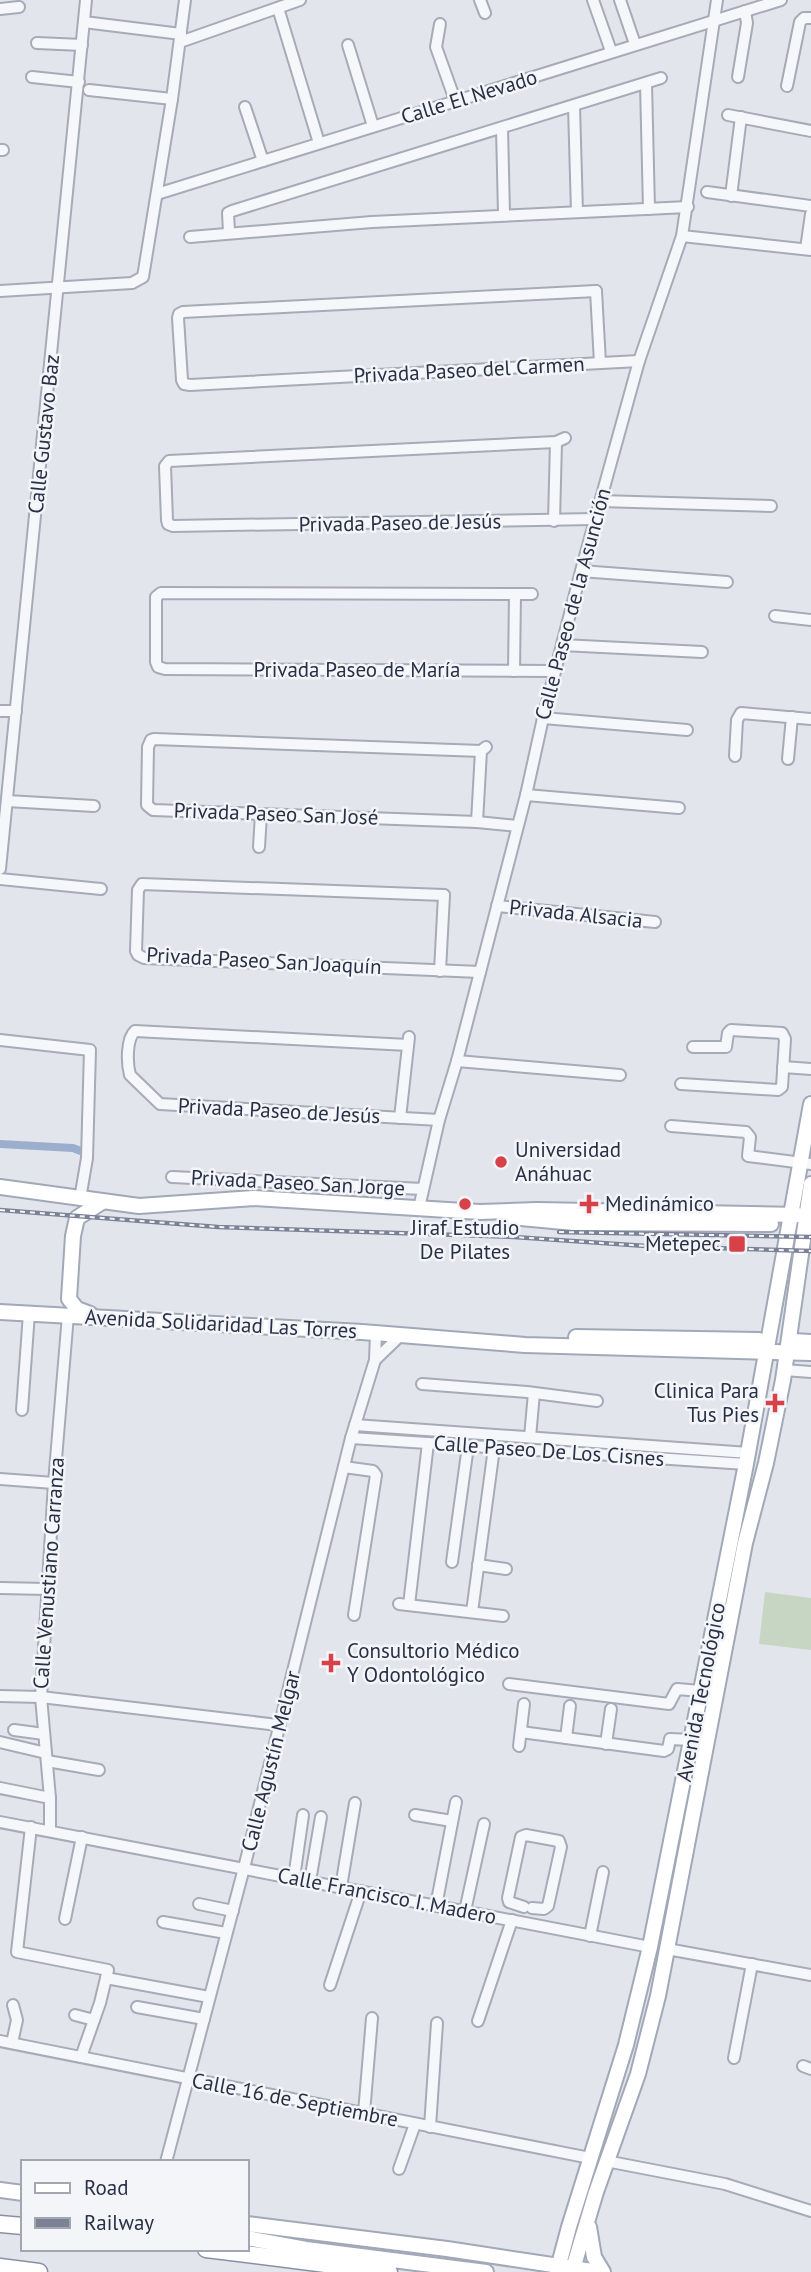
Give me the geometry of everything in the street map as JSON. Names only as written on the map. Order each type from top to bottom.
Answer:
[{"type":"highway","points":[[0,2224],[21,2227]]},
{"type":"highway","points":[[222,2251],[389,2272]]},
{"type":"highway","points":[[0,2267],[38,2272]]},
{"type":"main road","name":"Avenida Tecnológico","points":[[558,2269],[626,2045],[650,1947],[747,1459],[762,1375],[763,1345],[790,1214],[806,1163],[811,1104]]},
{"type":"main road","name":"Avenida Tecnológico","points":[[573,2270],[606,2161],[638,2074],[658,1996],[737,1582],[766,1463],[790,1347],[811,1184]]},
{"type":"main road","points":[[0,1187],[102,1202],[155,1206],[212,1199],[254,1198],[480,1212],[574,1223],[771,1224]]},
{"type":"main road","points":[[102,1202],[77,1217],[68,1294],[77,1309],[102,1317]]},
{"type":"main road","points":[[480,1212],[537,1210],[808,1215]]},
{"type":"main road","name":"Avenida Solidaridad Las Torres","points":[[0,1312],[442,1339],[481,1336],[763,1345],[790,1347],[811,1353]]},
{"type":"main road","name":"Avenida Solidaridad Las Torres","points":[[790,1347],[811,1342]]},
{"type":"main road","points":[[762,1375],[772,1372],[783,1375]]},
{"type":"main road","points":[[739,1500],[755,1503]]},
{"type":"main road","points":[[673,1838],[688,1840]]},
{"type":"main road","points":[[599,2129],[616,2134]]},
{"type":"main road","points":[[0,2190],[21,2193]]},
{"type":"main road","points":[[248,2224],[558,2269],[601,2272],[591,2246],[589,2214]]},
{"type":"main road","points":[[535,2265],[558,2245],[569,2227]]},
{"type":"main road","points":[[248,2238],[296,2248],[486,2272]]},
{"type":"street","name":"Calle Gustavo Baz","points":[[0,869],[86,0]]},
{"type":"street","points":[[0,290],[132,283],[142,279],[172,99],[185,0]]},
{"type":"street","points":[[84,22],[180,38],[300,0]]},
{"type":"street","points":[[480,0],[485,13]]},
{"type":"street","points":[[593,0],[611,51]]},
{"type":"street","points":[[620,0],[635,44]]},
{"type":"street","name":"Calle Paseo de la Asunción","points":[[419,1208],[581,571],[639,361],[682,236],[717,0]]},
{"type":"street","name":"Calle El Nevado","points":[[157,194],[781,0]]},
{"type":"street","points":[[0,9],[19,7]]},
{"type":"street","points":[[278,8],[319,143]]},
{"type":"street","points":[[738,77],[747,28],[741,12]]},
{"type":"street","points":[[787,86],[800,22],[804,18],[811,18]]},
{"type":"street","points":[[440,24],[436,47],[455,100]]},
{"type":"street","points":[[37,43],[82,45]]},
{"type":"street","points":[[348,45],[373,126]]},
{"type":"street","points":[[32,77],[79,82]]},
{"type":"street","points":[[229,232],[228,213],[232,211],[661,78]]},
{"type":"street","points":[[646,84],[649,209]]},
{"type":"street","points":[[89,90],[172,99]]},
{"type":"street","points":[[574,106],[577,212]]},
{"type":"street","points":[[245,107],[263,161]]},
{"type":"street","points":[[728,115],[811,131]]},
{"type":"street","points":[[731,196],[741,117]]},
{"type":"street","points":[[502,128],[504,215]]},
{"type":"street","points":[[707,192],[811,206]]},
{"type":"street","points":[[190,237],[229,232],[504,215],[688,207]]},
{"type":"street","points":[[682,236],[808,250],[811,214]]},
{"type":"street","name":"Privada Paseo del Carmen","points":[[598,288],[600,363],[184,384],[179,314],[598,288]]},
{"type":"street","points":[[600,363],[639,361]]},
{"type":"street","name":"Privada Paseo de Jesús","points":[[557,521],[561,440],[167,462],[168,524],[173,526],[557,521],[570,518],[594,524]]},
{"type":"street","points":[[600,501],[771,506]]},
{"type":"street","points":[[581,571],[727,582]]},
{"type":"street","name":"Privada Paseo de María","points":[[515,594],[161,593],[156,597],[156,662],[158,667],[165,669],[555,671]]},
{"type":"street","points":[[514,671],[515,594],[532,594]]},
{"type":"street","points":[[775,616],[811,620]]},
{"type":"street","points":[[562,645],[702,652]]},
{"type":"street","points":[[0,710],[16,711]]},
{"type":"street","points":[[735,756],[739,715],[744,712],[811,719]]},
{"type":"street","points":[[788,759],[792,717]]},
{"type":"street","points":[[542,718],[687,730]]},
{"type":"street","name":"Privada Paseo San José","points":[[477,822],[484,749],[158,738],[150,740],[148,747],[147,807],[153,810],[477,822],[517,826]]},
{"type":"street","points":[[526,795],[679,808]]},
{"type":"street","points":[[7,801],[94,806]]},
{"type":"street","points":[[259,847],[261,814]]},
{"type":"street","points":[[0,879],[101,889]]},
{"type":"street","name":"Privada Paseo San Joaquín","points":[[440,971],[447,892],[144,884],[140,885],[138,890],[136,951],[144,958],[440,971],[480,972]]},
{"type":"street","name":"Privada Alsacia","points":[[497,906],[655,922]]},
{"type":"street","points":[[681,1084],[780,1090],[782,1086],[785,1039],[782,1033],[730,1030],[726,1047],[693,1047]]},
{"type":"street","name":"Privada Paseo de Jesús","points":[[400,1118],[408,1041],[132,1032],[130,1037],[129,1073],[158,1103],[439,1121]]},
{"type":"street","points":[[0,1040],[90,1050],[87,1158],[80,1199]]},
{"type":"street","points":[[457,1061],[620,1074]]},
{"type":"street","points":[[783,1067],[811,1069]]},
{"type":"street","points":[[670,1126],[746,1132],[750,1137],[748,1156],[806,1163]]},
{"type":"street","name":"Privada Paseo San Jorge","points":[[172,1177],[423,1189]]},
{"type":"street","points":[[22,1409],[29,1313]]},
{"type":"street","name":"Calle Venustiano Carranza","points":[[50,1830],[50,1798],[41,1697],[54,1483],[68,1315]]},
{"type":"street","name":"Calle Agustín Melgar","points":[[167,2160],[244,1868],[351,1438],[374,1360],[376,1333]]},
{"type":"street","points":[[374,1360],[400,1336]]},
{"type":"street","points":[[783,1375],[811,1372]]},
{"type":"street","points":[[422,1384],[597,1401]]},
{"type":"street","points":[[530,1437],[534,1393]]},
{"type":"street","name":"Calle Paseo De Los Cisnes","points":[[355,1425],[530,1437],[747,1459]]},
{"type":"street","name":"Calle Paseo De Los Cisnes","points":[[351,1438],[494,1448],[701,1455]]},
{"type":"street","points":[[428,1443],[404,1604],[503,1616]]},
{"type":"street","points":[[452,1562],[468,1446]]},
{"type":"street","points":[[472,1612],[494,1448]]},
{"type":"street","points":[[344,1467],[373,1471],[376,1474],[354,1615]]},
{"type":"street","points":[[0,1479],[54,1483]]},
{"type":"street","points":[[478,1566],[506,1569]]},
{"type":"street","points":[[0,1588],[47,1589]]},
{"type":"street","points":[[509,1684],[669,1704],[677,1689],[701,1691]]},
{"type":"street","points":[[0,1696],[41,1697],[278,1725]]},
{"type":"street","points":[[519,1746],[524,1704]]},
{"type":"street","points":[[566,1738],[570,1706]]},
{"type":"street","points":[[606,1744],[611,1709]]},
{"type":"street","points":[[13,1730],[44,1734]]},
{"type":"street","points":[[521,1732],[664,1752],[668,1749],[671,1738],[692,1740]]},
{"type":"street","points":[[0,1742],[99,1770]]},
{"type":"street","points":[[0,1788],[50,1798]]},
{"type":"street","points":[[436,1906],[456,1802]]},
{"type":"street","points":[[341,1887],[355,1803]]},
{"type":"street","points":[[295,1878],[303,1815]]},
{"type":"street","points":[[415,1815],[452,1821]]},
{"type":"street","points":[[310,1881],[321,1817]]},
{"type":"street","points":[[465,1911],[484,1824]]},
{"type":"street","name":"Calle Francisco I. Madero","points":[[0,1826],[50,1830],[465,1911],[523,1914],[590,1936],[650,1947]]},
{"type":"street","points":[[31,1827],[17,1952],[107,1969],[81,2057]]},
{"type":"street","points":[[523,1835],[559,1841],[561,1845],[548,1906],[523,1914],[508,1900],[523,1835]]},
{"type":"street","points":[[65,1919],[82,1837]]},
{"type":"street","points":[[590,1936],[603,1872]]},
{"type":"street","points":[[330,1985],[361,1891]]},
{"type":"street","points":[[199,1904],[233,1910]]},
{"type":"street","points":[[478,2021],[523,1914]]},
{"type":"street","points":[[163,1922],[226,1933]]},
{"type":"street","points":[[667,1949],[811,1975]]},
{"type":"street","points":[[734,2058],[752,1964]]},
{"type":"street","points":[[106,1978],[209,1997]]},
{"type":"street","points":[[12,2043],[17,2020],[13,2005]]},
{"type":"street","points":[[137,2007],[204,2019]]},
{"type":"street","points":[[75,2014],[94,2020]]},
{"type":"street","points":[[363,2113],[372,2018]]},
{"type":"street","points":[[430,2127],[437,2023]]},
{"type":"street","name":"Calle 16 de Septiembre","points":[[0,2041],[590,2158]]},
{"type":"street","points":[[399,2169],[415,2124]]},
{"type":"street","points":[[606,2161],[732,2185],[811,2211]]},
{"type":"green space","points":[[765,1592],[811,1598],[811,1650],[759,1644]]},
{"type":"waterway","points":[[0,1144],[73,1148],[86,1153]]},
{"type":"railway","points":[[0,1210],[218,1227],[811,1251]]},
{"type":"railway","points":[[559,1232],[811,1237]]},
{"type":"place","name":"Universidad Anáhuac","points":[[501,1162]]},
{"type":"place","name":"Jiraf Estudio De Pilates","points":[[465,1204]]},
{"type":"place","name":"Medinámico","points":[[589,1204]]},
{"type":"place","name":"Metepec","points":[[737,1244]]},
{"type":"place","name":"Clinica Para Tus Pies","points":[[775,1403]]},
{"type":"place","name":"Consultorio Médico Y Odontológico","points":[[331,1663]]}]
